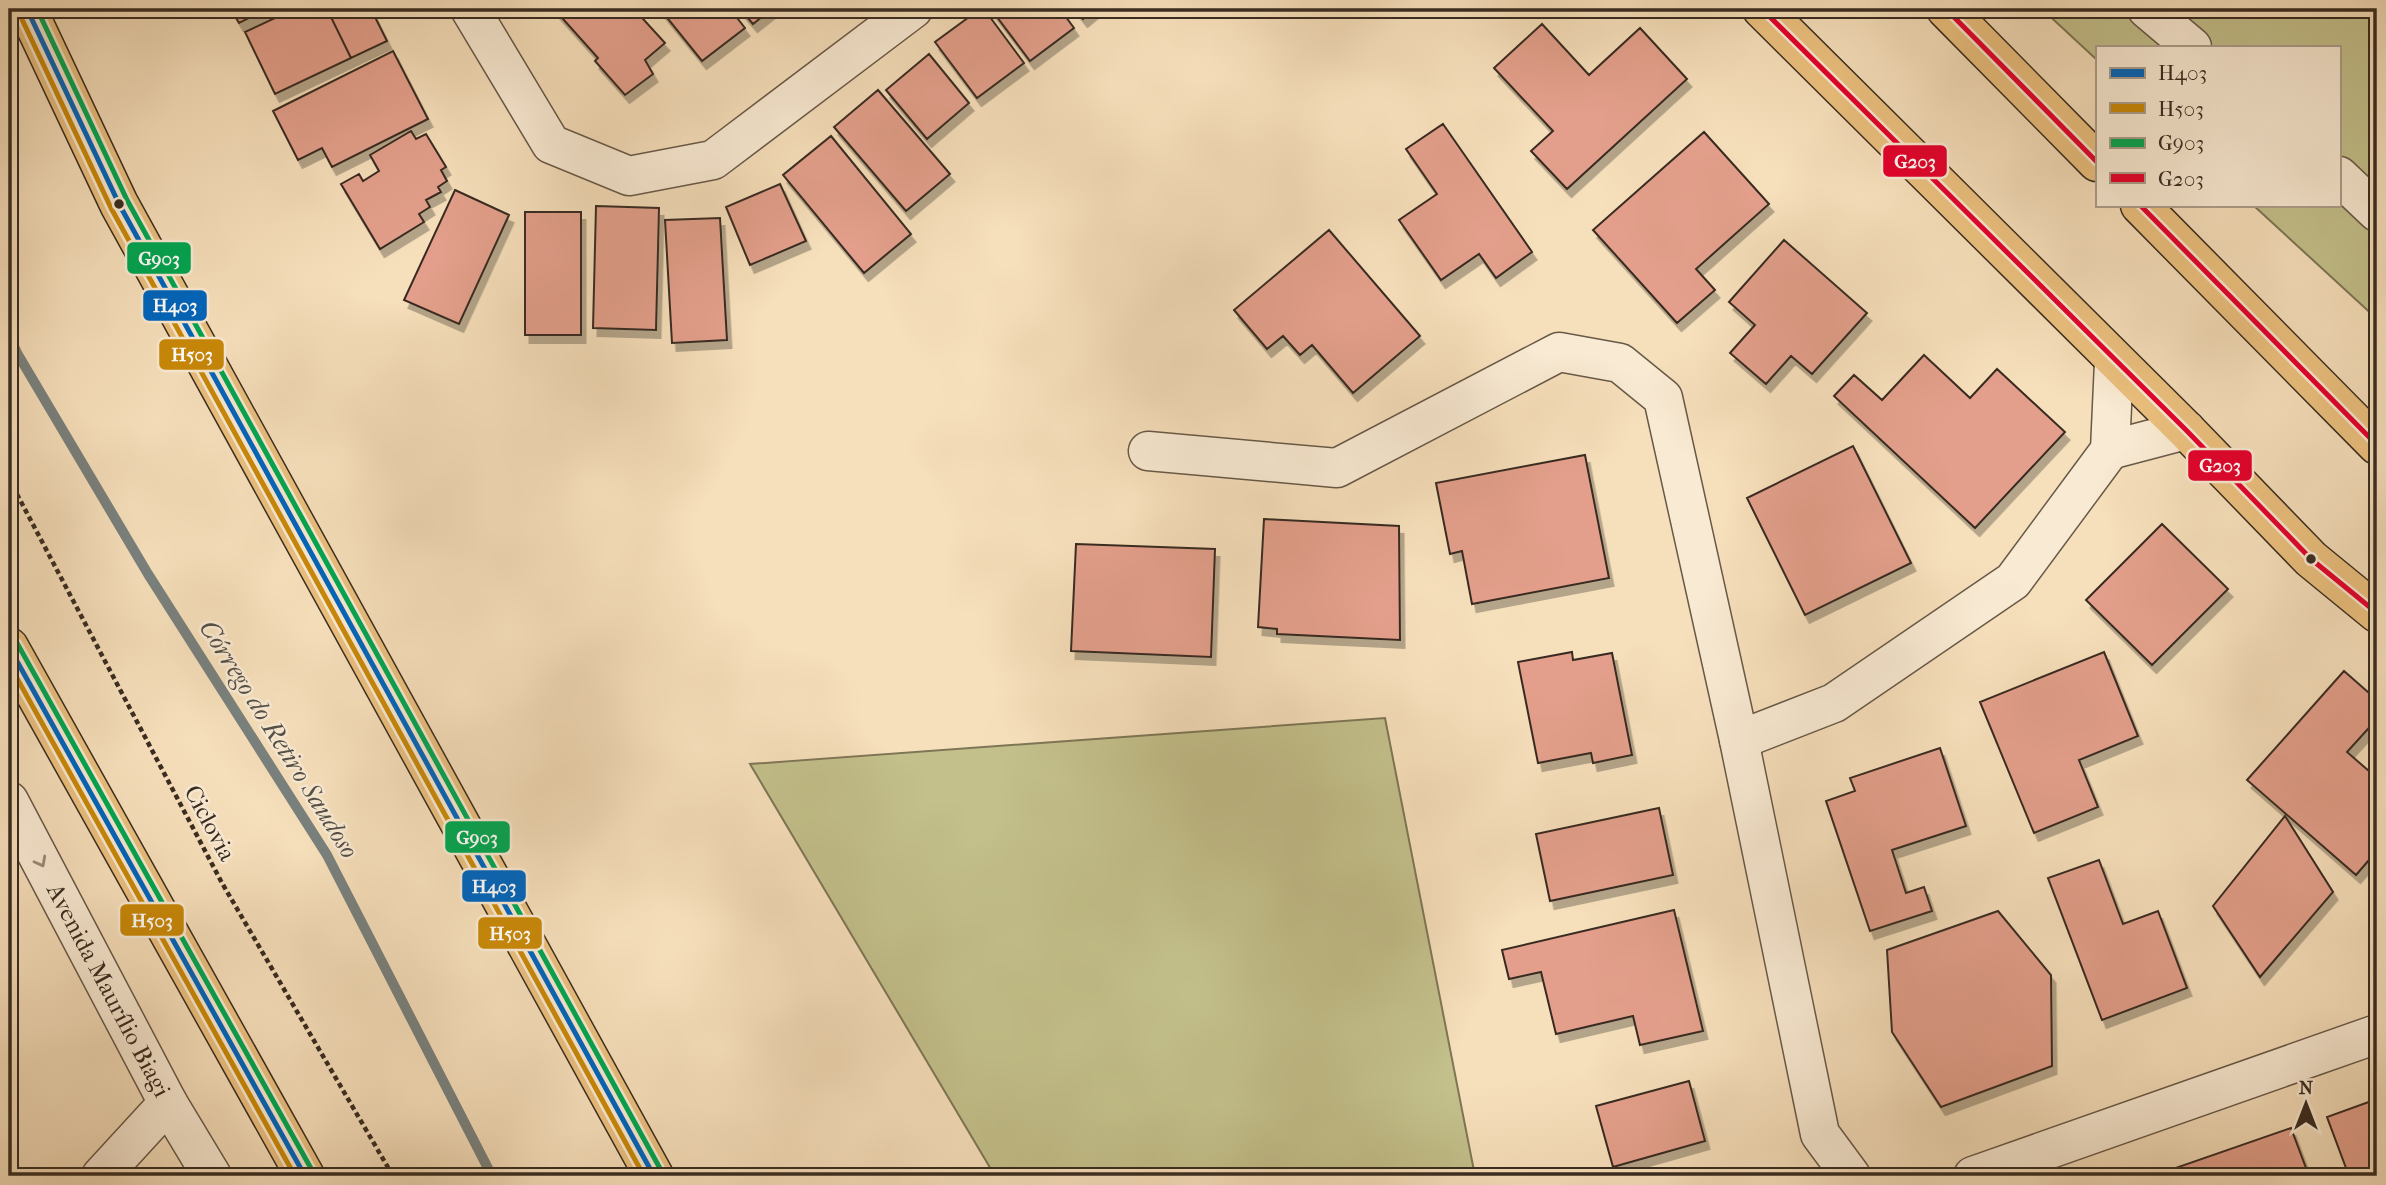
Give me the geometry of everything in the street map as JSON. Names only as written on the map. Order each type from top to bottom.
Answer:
[{"type":"main road","points":[[27,9],[119,204],[654,1176]]},
{"type":"main road","points":[[1762,9],[2186,430],[2311,559],[2377,614]]},
{"type":"main road","points":[[1946,9],[2096,161]]},
{"type":"main road","points":[[2141,206],[2377,445]]},
{"type":"main road","points":[[10,651],[305,1176]]},
{"type":"street","points":[[470,9],[551,144],[629,176],[713,160],[913,9]]},
{"type":"street","points":[[2147,9],[2191,46]]},
{"type":"street","points":[[2340,177],[2377,212]]},
{"type":"street","points":[[1147,451],[1337,468],[1559,352],[1620,363],[1663,398],[1739,740],[1820,1134],[1851,1176]]},
{"type":"street","points":[[1739,740],[1834,703],[2013,581],[2110,450],[2115,362]]},
{"type":"street","points":[[2110,450],[2186,430]]},
{"type":"street","name":"Avenida Maurílio Biagi","points":[[9,801],[168,1103],[212,1176]]},
{"type":"street","points":[[1973,1176],[2377,1034]]},
{"type":"street","points":[[101,1176],[168,1103]]},
{"type":"path","name":"Ciclovia","points":[[9,479],[222,883],[393,1176]]},
{"type":"shaded area","points":[[2042,9],[2377,9],[2377,319],[2254,206],[2340,206],[2340,46],[2096,46],[2096,59]]},
{"type":"shaded area","points":[[1385,718],[1475,1176],[995,1176],[750,764]]},
{"type":"building","points":[[231,9],[267,9],[239,23]]},
{"type":"building","points":[[294,9],[327,9],[351,58],[275,94],[245,32]]},
{"type":"building","points":[[327,9],[371,9],[387,41],[351,58]]},
{"type":"building","points":[[554,9],[634,9],[665,43],[645,60],[653,74],[625,95],[595,61],[598,58]]},
{"type":"building","points":[[660,9],[730,9],[745,28],[702,61]]},
{"type":"building","points":[[740,9],[772,9],[753,24]]},
{"type":"building","points":[[980,9],[984,9],[1024,63],[977,98],[935,42]]},
{"type":"building","points":[[991,9],[1060,9],[1074,28],[1030,61]]},
{"type":"building","points":[[1075,9],[1095,9],[1083,19]]},
{"type":"building","points":[[1542,24],[1589,75],[1640,28],[1687,79],[1567,189],[1531,151],[1553,131],[1494,68]]},
{"type":"building","points":[[393,51],[428,119],[332,167],[322,148],[298,160],[273,111]]},
{"type":"building","points":[[929,54],[969,103],[927,139],[886,90]]},
{"type":"building","points":[[878,90],[950,174],[906,211],[834,127]]},
{"type":"building","points":[[1443,124],[1532,252],[1496,278],[1479,254],[1441,280],[1399,220],[1437,194],[1406,149]]},
{"type":"building","points":[[411,131],[416,139],[426,134],[446,167],[441,170],[447,181],[438,187],[441,192],[426,200],[430,207],[419,214],[424,222],[380,249],[341,184],[359,174],[363,181],[379,171],[370,155]]},
{"type":"building","points":[[1704,132],[1769,204],[1696,269],[1715,290],[1677,323],[1593,230]]},
{"type":"building","points":[[831,136],[911,234],[864,273],[783,175]]},
{"type":"building","points":[[780,184],[806,241],[750,265],[726,207]]},
{"type":"building","points":[[455,190],[509,215],[459,324],[404,300]]},
{"type":"building","points":[[596,206],[659,208],[656,330],[593,328]]},
{"type":"building","points":[[525,212],[581,212],[581,335],[525,335]]},
{"type":"building","points":[[720,218],[727,340],[672,343],[665,220]]},
{"type":"building","points":[[1329,230],[1420,336],[1353,393],[1312,345],[1300,355],[1283,336],[1267,349],[1234,310]]},
{"type":"building","points":[[1784,240],[1867,313],[1812,374],[1791,356],[1766,384],[1730,353],[1755,325],[1729,302]]},
{"type":"building","points":[[1924,355],[1970,398],[1997,369],[2065,432],[1975,528],[1834,396],[1854,375],[1882,400]]},
{"type":"building","points":[[1853,446],[1911,563],[1805,615],[1747,498]]},
{"type":"building","points":[[1585,455],[1609,578],[1472,604],[1462,551],[1450,554],[1436,483]]},
{"type":"building","points":[[1264,519],[1399,526],[1400,640],[1277,634],[1277,629],[1258,627]]},
{"type":"building","points":[[2162,524],[2228,589],[2152,665],[2086,600]]},
{"type":"building","points":[[1076,544],[1215,549],[1211,657],[1071,651]]},
{"type":"building","points":[[1572,652],[1573,660],[1612,653],[1632,755],[1593,763],[1591,753],[1538,763],[1518,662]]},
{"type":"building","points":[[2104,652],[2138,736],[2079,760],[2098,807],[2034,833],[1980,702]]},
{"type":"building","points":[[2344,671],[2377,700],[2377,719],[2347,752],[2377,778],[2377,867],[2369,860],[2356,875],[2247,780]]},
{"type":"building","points":[[1940,748],[1966,826],[1892,850],[1906,893],[1924,887],[1932,911],[1870,931],[1826,801],[1855,791],[1850,778]]},
{"type":"building","points":[[1659,808],[1673,875],[1550,901],[1536,834]]},
{"type":"building","points":[[2285,816],[2333,892],[2260,977],[2213,906]]},
{"type":"building","points":[[2099,860],[2123,924],[2158,911],[2187,988],[2102,1020],[2048,878]]},
{"type":"building","points":[[1674,910],[1703,1031],[1640,1045],[1633,1016],[1556,1034],[1541,972],[1509,979],[1502,950]]},
{"type":"building","points":[[1998,911],[2051,975],[2052,1066],[1941,1107],[1892,1032],[1887,950]]},
{"type":"building","points":[[1689,1081],[1705,1141],[1613,1167],[1596,1106]]},
{"type":"building","points":[[2377,1099],[2377,1176],[2349,1176],[2327,1117]]},
{"type":"building","points":[[2291,1128],[2309,1176],[2166,1176],[2164,1172]]},
{"type":"waterway","name":"Córrego do Retiro Saudoso","points":[[9,336],[148,574],[327,855],[492,1176]]},
{"type":"transit line","name":"H403","points":[[27,9],[119,204],[654,1176]]},
{"type":"transit line","name":"G903","points":[[37,9],[127,200],[662,1172]]},
{"type":"transit line","name":"G203","points":[[1762,9],[2186,430],[2311,559],[2377,613]]},
{"type":"transit line","name":"G203","points":[[1946,9],[2096,161]]},
{"type":"transit line","name":"H503","points":[[19,13],[111,208],[644,1176]]},
{"type":"transit line","name":"G203","points":[[2141,206],[2377,445]]},
{"type":"transit line","name":"G903","points":[[17,643],[313,1172]]},
{"type":"transit line","name":"H403","points":[[9,647],[305,1176]]},
{"type":"transit line","name":"H503","points":[[9,664],[295,1176]]}]
